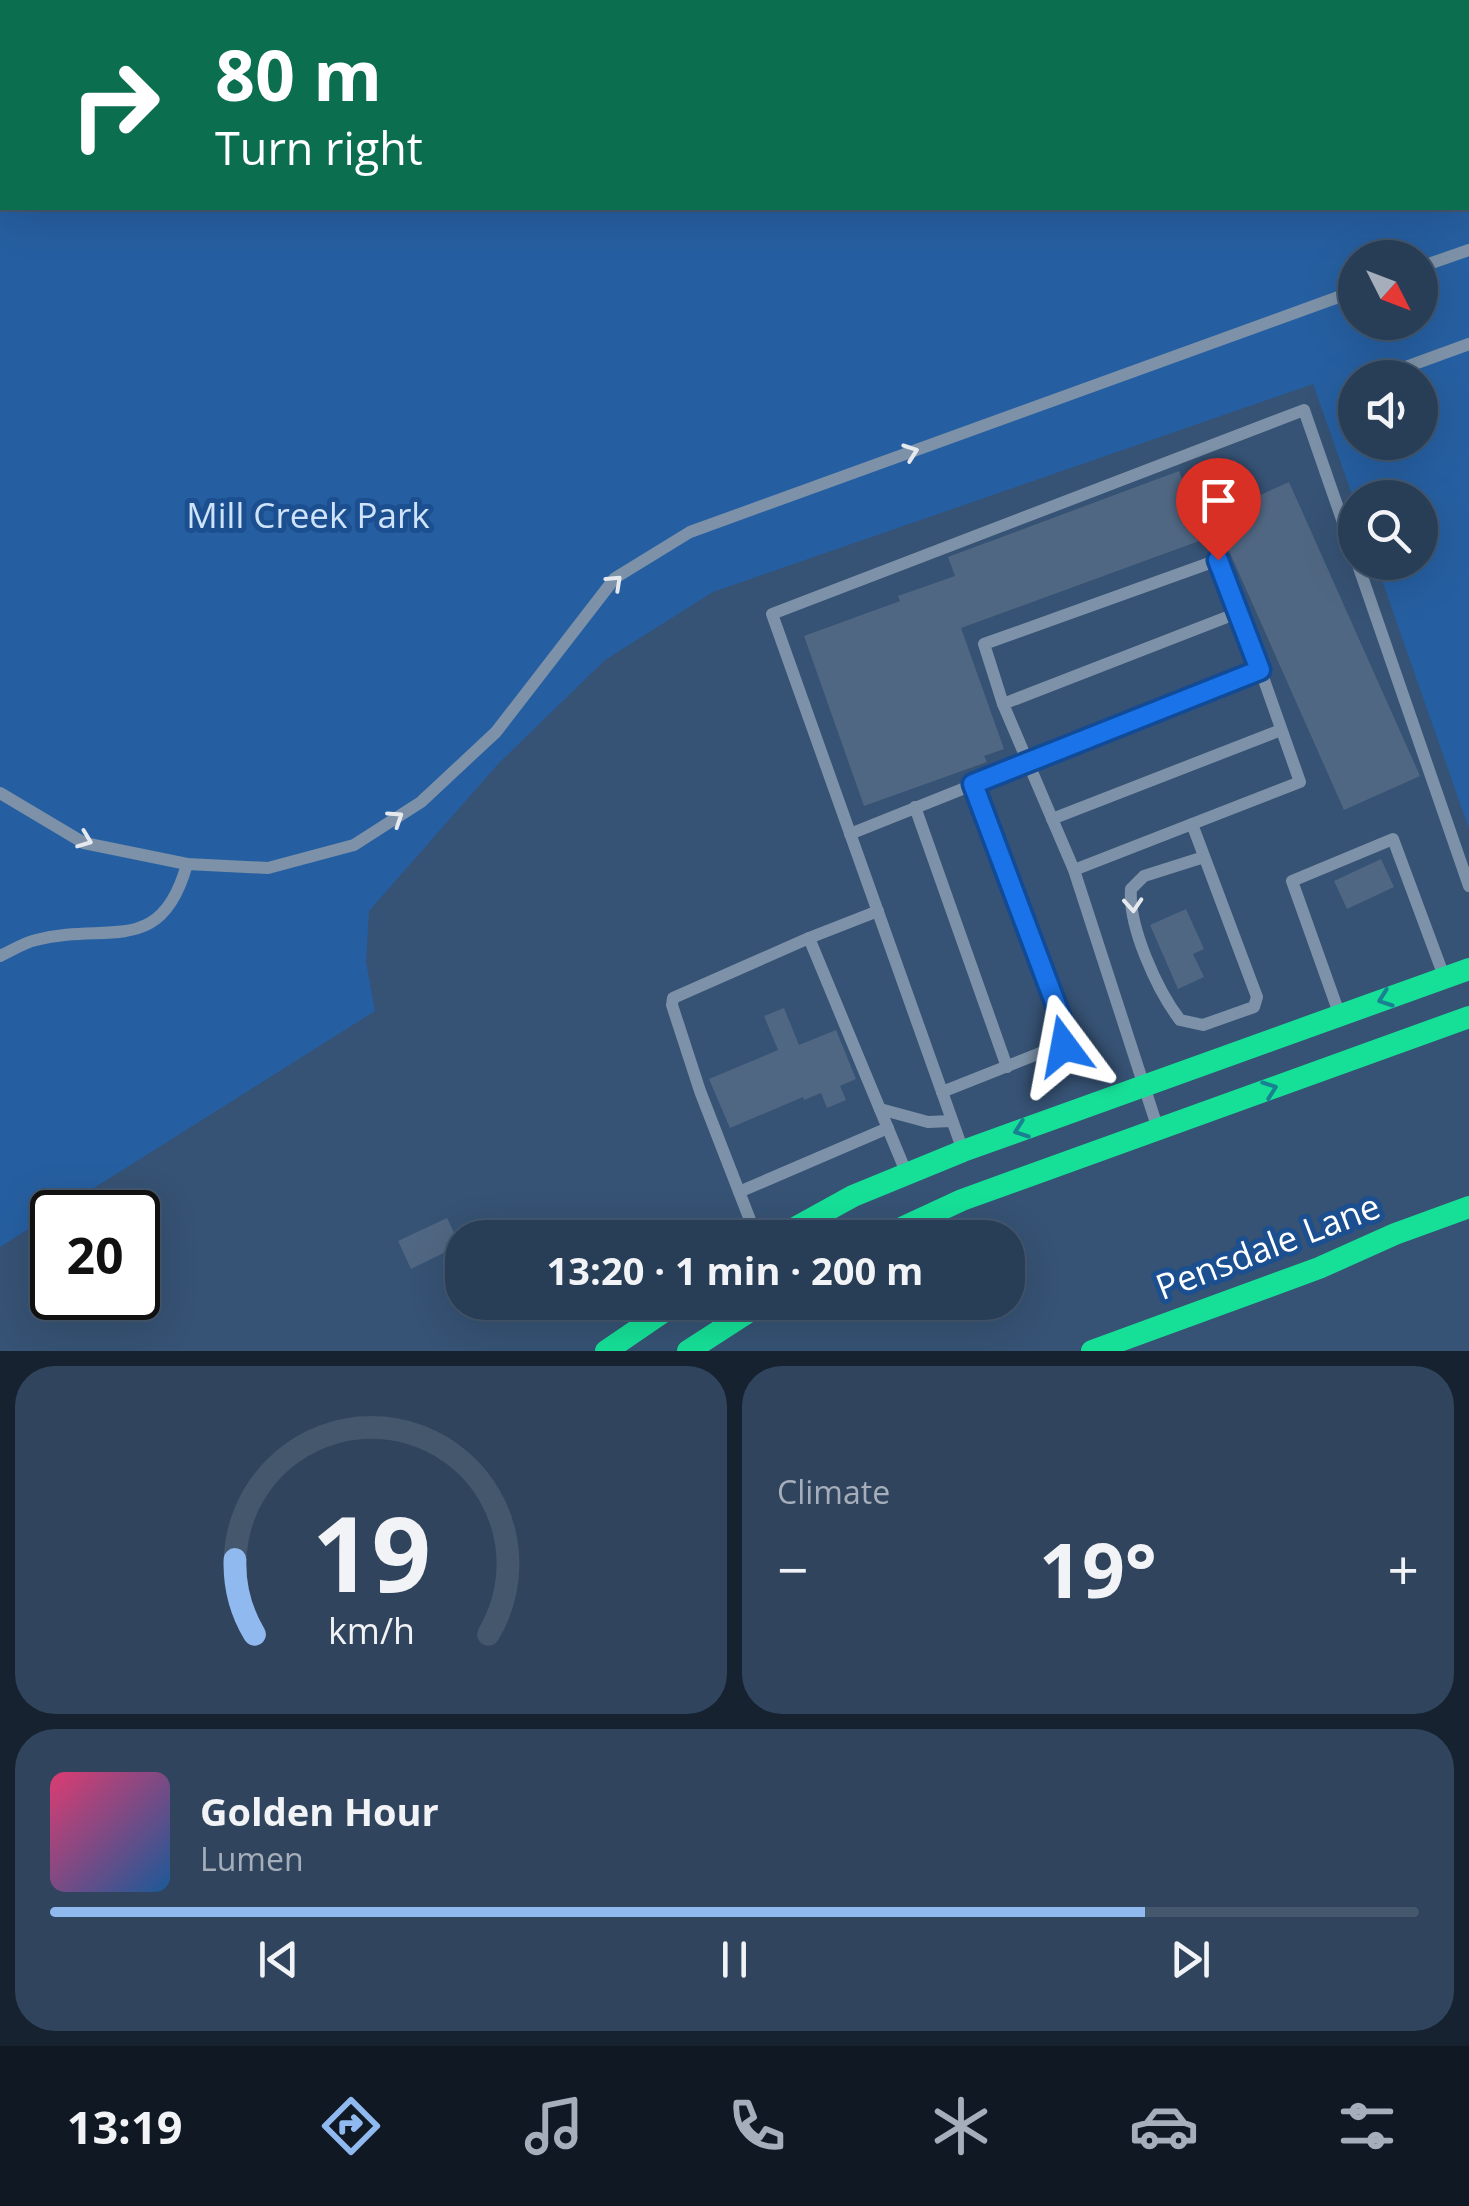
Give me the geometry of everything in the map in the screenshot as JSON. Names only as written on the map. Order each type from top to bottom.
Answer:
[{"type":"main road","points":[[810,1220],[853,1196],[963,1151],[1469,969]]},
{"type":"main road","points":[[919,1220],[962,1200],[1469,1017]]},
{"type":"main road","name":"Pensdale Lane","points":[[1092,1351],[1469,1208]]},
{"type":"main road","points":[[606,1351],[652,1320]]},
{"type":"main road","points":[[688,1351],[736,1320]]},
{"type":"lane","points":[[1438,261],[1469,250]]},
{"type":"lane","points":[[0,793],[84,842],[187,864],[268,868],[354,846],[421,802],[496,732],[616,578],[690,532],[1338,297]]},
{"type":"lane","points":[[1427,360],[1469,344]]},
{"type":"lane","points":[[963,1151],[772,614],[1304,410],[1338,508]]},
{"type":"lane","points":[[1074,870],[1300,782],[1218,560],[984,644],[1003,704],[1074,870],[1158,1130]]},
{"type":"lane","points":[[1363,580],[1469,886]]},
{"type":"lane","points":[[1003,704],[1240,612]]},
{"type":"lane","points":[[850,834],[1260,670]]},
{"type":"lane","points":[[1052,819],[1282,730]]},
{"type":"lane","points":[[942,1092],[1064,1046],[1068,1037],[973,784]]},
{"type":"lane","points":[[914,808],[1007,1068]]},
{"type":"lane","points":[[1192,824],[1257,997],[1254,1007],[1204,1025],[1180,1020],[1166,1001],[1130,909],[1132,889],[1144,876],[1204,857]]},
{"type":"lane","points":[[1340,1016],[1292,881],[1393,840],[1444,978]]},
{"type":"lane","points":[[0,956],[33,940],[118,934],[158,921],[180,890],[187,864]]},
{"type":"lane","points":[[750,1220],[700,1091],[673,998],[878,911]]},
{"type":"lane","points":[[809,938],[906,1174]]},
{"type":"lane","points":[[880,1109],[928,1122],[952,1121]]},
{"type":"lane","points":[[739,1192],[888,1128]]},
{"type":"green space","name":"Mill Creek Park","points":[[0,210],[1469,210],[1469,829],[1382,580],[1438,580],[1438,480],[1347,480],[1340,460],[1438,460],[1438,360],[1338,360],[1338,455],[1313,384],[713,592],[605,660],[498,764],[369,911],[366,962],[375,1011],[91,1190],[30,1190],[30,1228],[0,1247]]},
{"type":"building","points":[[1179,471],[1198,523],[1289,482],[1420,776],[1344,810],[1221,533],[961,628],[1004,749],[984,756],[987,762],[864,806],[804,636],[955,576],[948,557]]},
{"type":"building","points":[[1381,859],[1394,887],[1347,909],[1334,881]]},
{"type":"building","points":[[1186,909],[1204,949],[1193,954],[1204,977],[1178,989],[1150,925]]},
{"type":"building","points":[[784,1008],[799,1045],[836,1030],[856,1079],[840,1086],[846,1100],[827,1108],[821,1093],[730,1128],[709,1079],[778,1050],[764,1016]]},
{"type":"building","points":[[448,1220],[445,1252],[411,1269],[398,1241]]},
{"type":"traffic: fast","points":[[810,1220],[853,1196],[963,1151],[1469,969]]},
{"type":"traffic: fast","points":[[919,1220],[962,1200],[1469,1017]]},
{"type":"traffic: fast","points":[[1092,1351],[1319,1268],[1469,1207]]},
{"type":"traffic: fast","points":[[606,1351],[652,1320]]},
{"type":"traffic: fast","points":[[688,1351],[736,1320]]},
{"type":"route","points":[[1064,1046],[1068,1037],[973,784],[1260,670],[1218,560]]}]
